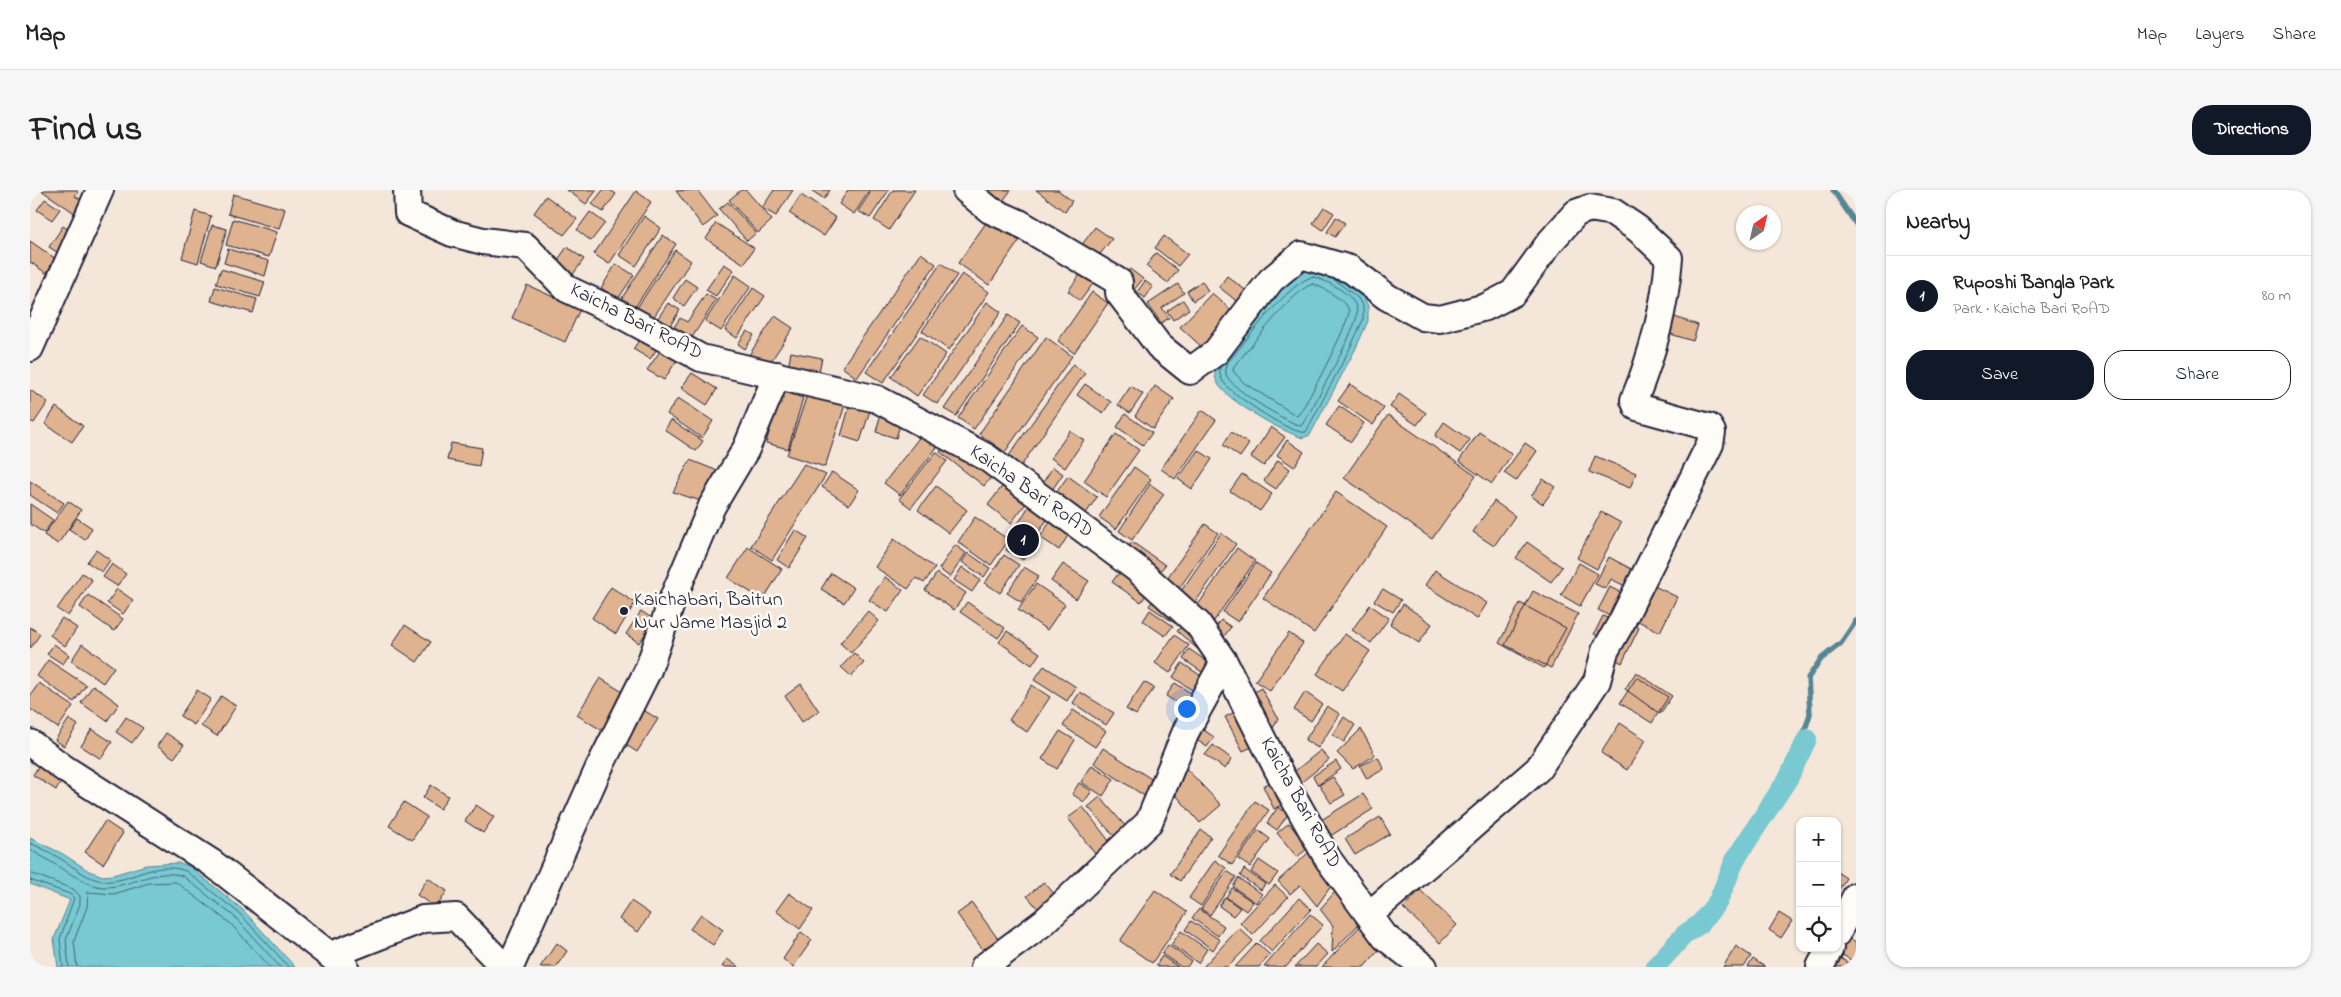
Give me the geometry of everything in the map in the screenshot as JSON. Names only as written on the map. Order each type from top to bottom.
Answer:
[{"type":"street","points":[[30,348],[100,190]]},
{"type":"street","name":"Kaicha Bari RoAD","points":[[407,190],[408,213],[452,233],[484,241],[525,246],[567,289],[614,311],[700,358],[877,399],[986,457],[1137,568],[1198,624],[1224,662],[1278,770],[1328,859],[1385,938],[1424,967]]},
{"type":"street","points":[[966,190],[990,210],[1019,223],[1119,282],[1119,293],[1159,346],[1190,371],[1216,352],[1271,280],[1301,255],[1350,269],[1387,297],[1423,317],[1440,319],[1486,307],[1513,293],[1550,242],[1576,214],[1590,208],[1613,212],[1638,229],[1669,258],[1666,297],[1645,374],[1634,400],[1637,408],[1709,427],[1712,432],[1710,444],[1621,622],[1604,651],[1597,682],[1538,769],[1369,915]]},
{"type":"street","points":[[510,967],[598,770],[648,670],[673,598],[712,506],[746,449],[777,375]]},
{"type":"street","points":[[984,967],[1044,922],[1149,822],[1187,728],[1224,662]]},
{"type":"street","points":[[30,743],[65,769],[212,863],[338,961],[424,919],[456,917],[504,967]]},
{"type":"street","points":[[1841,925],[1856,896]]},
{"type":"street","points":[[1820,967],[1828,952]]},
{"type":"water","points":[[1302,266],[1327,269],[1362,294],[1368,306],[1368,321],[1356,348],[1310,435],[1303,438],[1271,424],[1237,402],[1219,385],[1215,373],[1216,362],[1257,309]]},
{"type":"water","points":[[30,838],[63,854],[89,871],[103,876],[113,875],[146,865],[179,863],[189,866],[243,910],[295,967],[58,967],[54,939],[70,900],[30,884]]},
{"type":"building","points":[[41,190],[76,190],[78,192],[75,196],[87,204],[79,216]]},
{"type":"building","points":[[567,190],[597,190],[586,204]]},
{"type":"building","points":[[603,190],[610,190],[616,194],[603,212],[592,204]]},
{"type":"building","points":[[697,190],[717,216],[703,227],[676,191]]},
{"type":"building","points":[[741,190],[746,190],[772,220],[758,233],[729,200]]},
{"type":"building","points":[[774,190],[793,190],[776,216],[762,208]]},
{"type":"building","points":[[811,190],[830,190],[824,199]]},
{"type":"building","points":[[848,190],[870,190],[854,214],[839,204]]},
{"type":"building","points":[[872,190],[889,190],[870,218],[858,211]]},
{"type":"building","points":[[893,190],[915,190],[889,230],[874,220]]},
{"type":"building","points":[[988,190],[1011,190],[997,209],[982,198]]},
{"type":"building","points":[[1036,190],[1058,190],[1072,201],[1065,212]]},
{"type":"building","points":[[636,191],[651,202],[609,264],[594,254]]},
{"type":"building","points":[[233,194],[285,209],[279,229],[228,214]]},
{"type":"building","points":[[801,195],[836,218],[824,236],[789,213]]},
{"type":"building","points":[[546,196],[577,219],[564,235],[534,213]]},
{"type":"building","points":[[45,199],[60,209],[52,220],[37,210]]},
{"type":"building","points":[[728,202],[756,233],[747,241],[719,209]]},
{"type":"building","points":[[1324,207],[1334,213],[1323,230],[1313,223]]},
{"type":"building","points":[[195,211],[211,216],[198,263],[182,258]]},
{"type":"building","points":[[590,212],[605,223],[591,241],[577,230]]},
{"type":"building","points":[[644,216],[661,228],[636,266],[619,255]]},
{"type":"building","points":[[1336,217],[1345,223],[1335,237],[1327,232]]},
{"type":"building","points":[[233,219],[277,232],[269,257],[226,245]]},
{"type":"building","points":[[988,220],[1019,241],[989,285],[958,263]]},
{"type":"building","points":[[716,223],[754,248],[744,264],[706,239]]},
{"type":"building","points":[[212,225],[227,229],[216,266],[201,261]]},
{"type":"building","points":[[63,226],[76,235],[63,256],[49,247]]},
{"type":"building","points":[[1095,227],[1112,239],[1097,258],[1081,246]]},
{"type":"building","points":[[663,235],[676,244],[634,309],[620,301]]},
{"type":"building","points":[[1164,236],[1188,254],[1178,266],[1155,248]]},
{"type":"building","points":[[30,241],[56,259],[46,273],[30,262]]},
{"type":"building","points":[[567,247],[584,259],[569,280],[552,268]]},
{"type":"building","points":[[228,249],[269,261],[265,276],[224,263]]},
{"type":"building","points":[[675,250],[691,261],[651,321],[635,311]]},
{"type":"building","points":[[921,253],[936,264],[857,378],[842,367]]},
{"type":"building","points":[[1156,253],[1178,270],[1168,283],[1146,266]]},
{"type":"building","points":[[941,263],[957,275],[883,383],[866,372]]},
{"type":"building","points":[[616,264],[634,275],[618,299],[601,288]]},
{"type":"building","points":[[724,264],[734,270],[716,296],[706,290]]},
{"type":"building","points":[[1085,268],[1098,277],[1080,301],[1068,291]]},
{"type":"building","points":[[221,269],[265,282],[260,297],[216,284]]},
{"type":"building","points":[[1130,269],[1143,279],[1133,291],[1121,281]]},
{"type":"building","points":[[962,274],[989,292],[949,350],[922,331]]},
{"type":"building","points":[[735,275],[751,286],[721,331],[705,321]]},
{"type":"building","points":[[1227,276],[1253,296],[1244,307],[1219,287]]},
{"type":"building","points":[[685,279],[697,287],[684,306],[673,298]]},
{"type":"building","points":[[1145,281],[1153,287],[1145,298],[1137,292]]},
{"type":"building","points":[[1202,281],[1208,291],[1193,301],[1187,291]]},
{"type":"building","points":[[1178,284],[1184,293],[1162,308],[1169,318],[1161,323],[1148,304]]},
{"type":"building","points":[[527,285],[580,309],[565,342],[512,318]]},
{"type":"building","points":[[215,287],[257,299],[253,313],[211,301]]},
{"type":"building","points":[[753,288],[765,296],[737,338],[725,330]]},
{"type":"building","points":[[1092,292],[1108,303],[1074,353],[1058,341]]},
{"type":"building","points":[[1212,293],[1237,316],[1205,350],[1180,327]]},
{"type":"building","points":[[706,294],[716,300],[691,339],[674,327],[680,318],[687,322]]},
{"type":"building","points":[[1183,300],[1189,309],[1173,320],[1167,311]]},
{"type":"building","points":[[987,302],[1001,312],[937,404],[923,395]]},
{"type":"building","points":[[668,303],[680,310],[668,329],[656,321]]},
{"type":"building","points":[[1666,314],[1698,325],[1693,341],[1661,331]]},
{"type":"building","points":[[1008,315],[1020,323],[956,416],[944,409]]},
{"type":"building","points":[[775,316],[793,328],[765,370],[747,358]]},
{"type":"building","points":[[1022,326],[1038,337],[974,429],[958,418]]},
{"type":"building","points":[[747,331],[754,335],[745,349],[738,344]]},
{"type":"building","points":[[643,335],[659,346],[650,359],[633,349]]},
{"type":"building","points":[[920,336],[946,354],[917,396],[891,377]]},
{"type":"building","points":[[1046,337],[1072,356],[1005,452],[979,434]]},
{"type":"building","points":[[663,347],[679,357],[664,380],[647,370]]},
{"type":"building","points":[[791,352],[822,358],[817,380],[787,374]]},
{"type":"building","points":[[1073,364],[1085,373],[1019,469],[1006,460]]},
{"type":"building","points":[[692,373],[717,389],[707,405],[681,388]]},
{"type":"building","points":[[1085,384],[1111,402],[1103,413],[1077,395]]},
{"type":"building","points":[[1350,384],[1384,408],[1373,425],[1338,401]]},
{"type":"building","points":[[1131,386],[1143,394],[1130,413],[1118,405]]},
{"type":"building","points":[[1155,386],[1174,399],[1153,429],[1135,416]]},
{"type":"building","points":[[30,390],[48,402],[34,423],[30,421]]},
{"type":"building","points":[[781,391],[803,398],[788,449],[766,443]]},
{"type":"building","points":[[808,392],[845,405],[825,467],[787,455]]},
{"type":"building","points":[[1399,394],[1426,413],[1417,425],[1390,407]]},
{"type":"building","points":[[678,398],[713,421],[702,438],[667,414]]},
{"type":"building","points":[[851,401],[871,407],[860,442],[841,436]]},
{"type":"building","points":[[1339,406],[1364,423],[1351,442],[1326,425]]},
{"type":"building","points":[[56,407],[83,426],[72,442],[45,424]]},
{"type":"building","points":[[882,409],[903,415],[896,438],[876,432]]},
{"type":"building","points":[[1202,410],[1216,420],[1175,479],[1161,469]]},
{"type":"building","points":[[1125,414],[1152,433],[1143,445],[1117,427]]},
{"type":"building","points":[[1388,415],[1476,476],[1432,539],[1344,478]]},
{"type":"building","points":[[671,420],[703,441],[696,451],[665,430]]},
{"type":"building","points":[[1444,422],[1470,440],[1460,453],[1435,436]]},
{"type":"building","points":[[1271,427],[1285,437],[1264,466],[1251,457]]},
{"type":"building","points":[[925,430],[941,442],[900,495],[884,483]]},
{"type":"building","points":[[1070,431],[1084,440],[1065,468],[1051,458]]},
{"type":"building","points":[[1231,432],[1249,444],[1240,457],[1223,445]]},
{"type":"building","points":[[1479,432],[1512,454],[1492,484],[1459,461]]},
{"type":"building","points":[[1116,434],[1139,450],[1106,497],[1084,481]]},
{"type":"building","points":[[1287,440],[1304,452],[1294,467],[1277,455]]},
{"type":"building","points":[[948,441],[993,475],[984,486],[940,452]]},
{"type":"building","points":[[451,443],[482,448],[479,466],[447,460]]},
{"type":"building","points":[[1525,443],[1537,451],[1516,481],[1504,473]]},
{"type":"building","points":[[1198,450],[1212,459],[1192,489],[1178,479]]},
{"type":"building","points":[[936,452],[947,461],[911,508],[899,499]]},
{"type":"building","points":[[1595,456],[1636,473],[1630,488],[1589,472]]},
{"type":"building","points":[[690,460],[718,471],[707,503],[673,492]]},
{"type":"building","points":[[1278,460],[1290,469],[1276,489],[1264,481]]},
{"type":"building","points":[[804,464],[826,475],[772,560],[751,546]]},
{"type":"building","points":[[1053,467],[1063,474],[1047,497],[1038,490]]},
{"type":"building","points":[[1134,467],[1151,479],[1116,529],[1099,517]]},
{"type":"building","points":[[832,472],[859,490],[849,505],[822,487]]},
{"type":"building","points":[[1242,474],[1272,494],[1260,511],[1230,491]]},
{"type":"building","points":[[1068,476],[1097,497],[1081,521],[1051,500]]},
{"type":"building","points":[[1543,479],[1555,487],[1543,504],[1531,496]]},
{"type":"building","points":[[30,481],[64,503],[57,513],[30,495]]},
{"type":"building","points":[[1004,484],[1027,502],[1011,523],[988,505]]},
{"type":"building","points":[[1150,484],[1164,494],[1132,540],[1119,531]]},
{"type":"building","points":[[936,486],[967,510],[949,533],[918,510]]},
{"type":"building","points":[[1336,492],[1387,527],[1314,633],[1263,598]]},
{"type":"building","points":[[68,501],[81,510],[58,544],[44,535]]},
{"type":"building","points":[[1494,501],[1515,516],[1494,546],[1473,532]]},
{"type":"building","points":[[30,504],[53,520],[44,533],[30,524]]},
{"type":"building","points":[[1029,506],[1048,518],[1037,535],[1018,524]]},
{"type":"building","points":[[1601,512],[1621,523],[1597,569],[1577,558]]},
{"type":"building","points":[[975,517],[1009,540],[991,565],[958,542]]},
{"type":"building","points":[[77,518],[92,528],[85,540],[69,529]]},
{"type":"building","points":[[1050,522],[1069,534],[1059,550],[1040,537]]},
{"type":"building","points":[[1205,524],[1218,533],[1178,590],[1165,581]]},
{"type":"building","points":[[1017,526],[1037,539],[1023,560],[1006,550]]},
{"type":"building","points":[[795,530],[808,538],[789,568],[777,560]]},
{"type":"building","points":[[1221,533],[1236,544],[1192,607],[1177,597]]},
{"type":"building","points":[[894,539],[935,568],[924,583],[916,578],[908,589],[875,567]]},
{"type":"building","points":[[1132,542],[1165,565],[1158,574],[1126,551]]},
{"type":"building","points":[[1527,542],[1562,567],[1551,582],[1516,558]]},
{"type":"building","points":[[955,545],[966,553],[950,577],[939,569]]},
{"type":"building","points":[[748,547],[782,569],[763,600],[728,578]]},
{"type":"building","points":[[1237,548],[1255,561],[1214,621],[1196,608]]},
{"type":"building","points":[[96,550],[110,560],[102,572],[87,562]]},
{"type":"building","points":[[968,553],[990,568],[984,577],[962,562]]},
{"type":"building","points":[[1004,555],[1019,565],[1000,593],[985,583]]},
{"type":"building","points":[[1609,557],[1635,571],[1627,587],[1611,579],[1606,589],[1595,584]]},
{"type":"building","points":[[1256,563],[1271,573],[1238,622],[1223,612]]},
{"type":"building","points":[[1579,563],[1598,574],[1580,606],[1561,595]]},
{"type":"building","points":[[112,564],[126,574],[117,586],[103,577]]},
{"type":"building","points":[[1063,564],[1089,581],[1076,599],[1051,581]]},
{"type":"building","points":[[962,567],[980,580],[972,592],[954,580]]},
{"type":"building","points":[[1024,567],[1039,576],[1021,602],[1007,593]]},
{"type":"building","points":[[1121,570],[1150,590],[1141,602],[1112,582]]},
{"type":"building","points":[[1435,570],[1487,603],[1477,619],[1425,585]]},
{"type":"building","points":[[82,573],[92,580],[68,616],[57,609]]},
{"type":"building","points":[[831,573],[854,588],[844,603],[821,589]]},
{"type":"building","points":[[937,573],[966,593],[954,610],[925,590]]},
{"type":"building","points":[[885,577],[903,590],[888,612],[869,600]]},
{"type":"building","points":[[1648,583],[1677,597],[1660,632],[1630,617]]},
{"type":"building","points":[[1036,584],[1065,604],[1047,630],[1018,610]]},
{"type":"building","points":[[611,587],[635,603],[616,634],[592,618]]},
{"type":"building","points":[[1610,587],[1627,596],[1616,619],[1598,610]]},
{"type":"building","points":[[117,589],[133,600],[123,614],[107,603]]},
{"type":"building","points":[[1383,589],[1401,600],[1393,612],[1374,601]]},
{"type":"building","points":[[1533,591],[1578,614],[1551,668],[1505,645]]},
{"type":"building","points":[[88,595],[123,619],[114,631],[80,607]]},
{"type":"building","points":[[1155,597],[1182,615],[1176,624],[1149,606]]},
{"type":"building","points":[[967,602],[1005,628],[998,638],[960,612]]},
{"type":"building","points":[[1520,603],[1566,628],[1544,668],[1499,643]]},
{"type":"building","points":[[1403,604],[1432,624],[1419,643],[1390,624]]},
{"type":"building","points":[[1370,605],[1389,618],[1371,643],[1352,630]]},
{"type":"building","points":[[1150,610],[1173,626],[1165,636],[1143,621]]},
{"type":"building","points":[[641,611],[655,620],[639,643],[626,634]]},
{"type":"building","points":[[868,611],[879,621],[851,653],[840,643]]},
{"type":"building","points":[[1603,616],[1619,624],[1610,642],[1594,634]]},
{"type":"building","points":[[62,618],[77,628],[65,646],[50,635]]},
{"type":"building","points":[[1221,620],[1231,627],[1219,643],[1210,636]]},
{"type":"building","points":[[1623,620],[1639,628],[1622,663],[1606,654]]},
{"type":"building","points":[[405,625],[431,642],[417,662],[392,645]]},
{"type":"building","points":[[1183,625],[1210,660],[1177,631]]},
{"type":"building","points":[[30,627],[40,634],[30,649]]},
{"type":"building","points":[[1007,631],[1040,653],[1032,665],[999,642]]},
{"type":"building","points":[[1289,633],[1303,643],[1270,691],[1255,681]]},
{"type":"building","points":[[1345,634],[1370,651],[1342,691],[1317,674]]},
{"type":"building","points":[[1174,635],[1189,645],[1170,673],[1155,663]]},
{"type":"building","points":[[54,644],[69,655],[63,664],[47,654]]},
{"type":"building","points":[[82,644],[114,667],[103,683],[71,661]]},
{"type":"building","points":[[1189,649],[1212,665],[1205,674],[1183,659]]},
{"type":"building","points":[[854,653],[864,663],[851,676],[841,667]]},
{"type":"building","points":[[48,660],[86,685],[74,702],[37,676]]},
{"type":"building","points":[[1182,663],[1204,678],[1195,692],[1173,677]]},
{"type":"building","points":[[1044,666],[1076,687],[1067,701],[1034,680]]},
{"type":"building","points":[[1636,672],[1672,696],[1660,714],[1625,689]]},
{"type":"building","points":[[1637,677],[1668,697],[1652,723],[1620,703]]},
{"type":"building","points":[[600,678],[629,696],[606,733],[577,715]]},
{"type":"building","points":[[1144,682],[1154,688],[1136,715],[1126,709]]},
{"type":"building","points":[[39,683],[73,706],[58,728],[30,709],[30,696]]},
{"type":"building","points":[[1175,683],[1197,697],[1188,710],[1166,696]]},
{"type":"building","points":[[801,684],[819,711],[802,722],[785,696]]},
{"type":"building","points":[[93,685],[119,704],[107,721],[81,703]]},
{"type":"building","points":[[1032,685],[1050,697],[1027,732],[1009,720]]},
{"type":"building","points":[[1261,688],[1278,718],[1268,739],[1251,694]]},
{"type":"building","points":[[197,690],[211,699],[194,725],[180,716]]},
{"type":"building","points":[[1080,692],[1114,713],[1106,725],[1073,703]]},
{"type":"building","points":[[1305,692],[1322,704],[1311,721],[1294,710]]},
{"type":"building","points":[[221,696],[236,706],[217,736],[201,726]]},
{"type":"building","points":[[637,706],[658,719],[637,752],[617,739]]},
{"type":"building","points":[[1327,706],[1340,714],[1318,748],[1305,740]]},
{"type":"building","points":[[1073,710],[1106,731],[1095,747],[1063,726]]},
{"type":"building","points":[[1239,710],[1256,745],[1243,751],[1225,717]]},
{"type":"building","points":[[126,717],[143,728],[132,743],[116,732]]},
{"type":"building","points":[[1344,717],[1355,725],[1344,742],[1333,735]]},
{"type":"building","points":[[69,719],[78,725],[64,746],[55,740]]},
{"type":"building","points":[[1620,723],[1646,740],[1627,770],[1601,753]]},
{"type":"building","points":[[1195,724],[1214,737],[1207,747],[1188,734]]},
{"type":"building","points":[[92,729],[112,742],[101,759],[81,746]]},
{"type":"building","points":[[1361,729],[1375,755],[1353,769],[1337,753]]},
{"type":"building","points":[[1060,731],[1075,740],[1057,769],[1042,759]]},
{"type":"building","points":[[166,733],[184,745],[174,758],[157,746]]},
{"type":"building","points":[[1213,745],[1232,759],[1225,769],[1205,755]]},
{"type":"building","points":[[1103,748],[1156,782],[1146,797],[1094,763]]},
{"type":"building","points":[[1321,750],[1329,760],[1298,785],[1290,775]]},
{"type":"building","points":[[1378,757],[1384,769],[1367,779],[1360,766]]},
{"type":"building","points":[[43,759],[66,775],[56,790],[33,775]]},
{"type":"building","points":[[1336,761],[1341,769],[1318,785],[1313,776]]},
{"type":"building","points":[[1180,762],[1221,805],[1200,823],[1170,788]]},
{"type":"building","points":[[1092,765],[1114,779],[1103,796],[1081,782]]},
{"type":"building","points":[[1333,777],[1345,795],[1331,803],[1319,785]]},
{"type":"building","points":[[1079,783],[1092,791],[1084,802],[1072,794]]},
{"type":"building","points":[[1269,783],[1281,805],[1274,809],[1263,786]]},
{"type":"building","points":[[431,785],[448,796],[440,809],[423,798]]},
{"type":"building","points":[[1363,794],[1373,809],[1327,838],[1318,822]]},
{"type":"building","points":[[1100,797],[1127,828],[1116,838],[1088,807]]},
{"type":"building","points":[[1255,801],[1269,810],[1232,865],[1218,855]]},
{"type":"building","points":[[404,802],[427,817],[412,840],[389,826]]},
{"type":"building","points":[[476,805],[494,817],[483,833],[465,821]]},
{"type":"building","points":[[1083,807],[1113,846],[1098,858],[1068,818]]},
{"type":"building","points":[[1278,807],[1288,814],[1277,830],[1267,823]]},
{"type":"building","points":[[1380,817],[1390,834],[1355,855],[1345,839]]},
{"type":"building","points":[[105,821],[123,833],[103,864],[85,852]]},
{"type":"building","points":[[1289,823],[1308,848],[1297,857],[1277,833]]},
{"type":"building","points":[[1201,830],[1211,837],[1180,881],[1170,874]]},
{"type":"building","points":[[1258,830],[1270,839],[1250,867],[1238,859]]},
{"type":"building","points":[[1309,852],[1333,883],[1317,906],[1300,885],[1290,894],[1278,881]]},
{"type":"building","points":[[1215,860],[1226,868],[1201,906],[1189,898]]},
{"type":"building","points":[[1259,860],[1278,873],[1269,885],[1251,872]]},
{"type":"building","points":[[1244,869],[1265,884],[1261,890],[1240,876]]},
{"type":"building","points":[[1227,871],[1236,877],[1210,915],[1201,909]]},
{"type":"building","points":[[1841,875],[1846,878],[1841,886]]},
{"type":"building","points":[[428,878],[447,891],[436,908],[417,895]]},
{"type":"building","points":[[1238,878],[1262,894],[1256,903],[1233,887]]},
{"type":"building","points":[[1044,882],[1057,897],[1040,911],[1027,896]]},
{"type":"building","points":[[1275,885],[1288,897],[1253,935],[1240,923]]},
{"type":"building","points":[[1232,888],[1253,902],[1246,911],[1226,897]]},
{"type":"building","points":[[1155,890],[1187,912],[1152,963],[1120,941]]},
{"type":"building","points":[[1420,890],[1457,925],[1440,943],[1403,908]]},
{"type":"building","points":[[1335,892],[1360,923],[1332,952],[1333,926],[1320,909]]},
{"type":"building","points":[[789,893],[813,910],[800,929],[776,911]]},
{"type":"building","points":[[1225,897],[1240,908],[1233,916],[1219,906]]},
{"type":"building","points":[[1299,898],[1311,909],[1272,952],[1260,941]]},
{"type":"building","points":[[631,901],[650,914],[638,932],[619,919]]},
{"type":"building","points":[[972,903],[1001,943],[986,954],[957,914]]},
{"type":"building","points":[[1199,909],[1224,926],[1218,936],[1192,918]]},
{"type":"building","points":[[1779,913],[1792,921],[1781,938],[1769,930]]},
{"type":"building","points":[[701,914],[723,930],[713,945],[690,929]]},
{"type":"building","points":[[1310,914],[1323,925],[1286,967],[1264,967]]},
{"type":"building","points":[[1191,921],[1220,940],[1213,950],[1185,930]]},
{"type":"building","points":[[1361,925],[1380,949],[1364,967],[1322,967]]},
{"type":"building","points":[[1239,928],[1253,941],[1228,967],[1203,967]]},
{"type":"building","points":[[1181,931],[1207,949],[1198,963],[1171,945]]},
{"type":"building","points":[[801,932],[812,940],[793,967],[783,959]]},
{"type":"building","points":[[1844,935],[1856,942],[1856,963],[1837,952],[1841,952],[1841,940]]},
{"type":"building","points":[[557,943],[567,951],[556,967],[540,967]]},
{"type":"building","points":[[1257,943],[1270,955],[1259,967],[1235,967]]},
{"type":"building","points":[[1316,944],[1328,954],[1316,967],[1295,967]]},
{"type":"building","points":[[1168,945],[1191,961],[1187,967],[1181,967],[1162,954]]},
{"type":"building","points":[[1736,946],[1751,956],[1744,967],[1723,967]]},
{"type":"building","points":[[1832,953],[1855,967],[1824,967]]},
{"type":"building","points":[[1162,956],[1178,967],[1159,967],[1156,965]]},
{"type":"building","points":[[727,959],[739,967],[722,967]]},
{"type":"building","points":[[1753,959],[1765,967],[1748,967]]},
{"type":"waterway","points":[[1833,190],[1856,224]]},
{"type":"waterway","points":[[1789,780],[1810,714],[1808,678],[1821,659],[1841,643],[1856,621]]},
{"type":"waterway","points":[[1655,967],[1685,934],[1700,924],[1718,901],[1736,858],[1789,777],[1807,739]]},
{"type":"place","name":"Ruposhi Bangla Park","points":[[1023,540]]},
{"type":"place","name":"Kaichabari, Baitun Nur Jame Masjid 2","points":[[624,611]]}]
